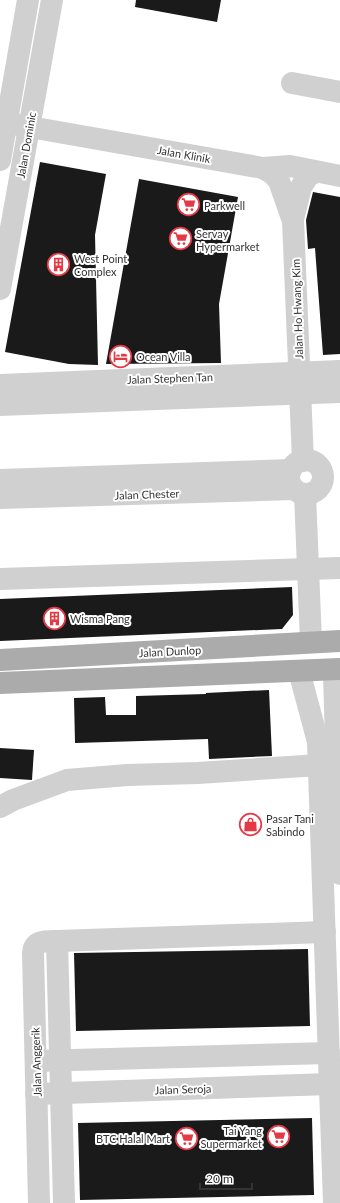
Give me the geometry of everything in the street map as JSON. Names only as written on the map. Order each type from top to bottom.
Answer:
[{"type":"main road","name":"Jalan Dunlop","points":[[0,660],[340,641]]},
{"type":"main road","points":[[263,646],[288,654],[325,657],[330,661],[336,670]]},
{"type":"main road","points":[[0,683],[336,670]]},
{"type":"main road","points":[[0,696],[14,693],[36,681]]},
{"type":"street","name":"Jalan Dominic","points":[[0,160],[7,123],[7,90],[28,0]]},
{"type":"street","name":"Jalan Dominic","points":[[0,289],[52,0]]},
{"type":"street","points":[[292,83],[340,92]]},
{"type":"street","name":"Jalan Klinik","points":[[7,123],[264,168],[290,166],[340,176]]},
{"type":"street","name":"Jalan Ho Hwang Kim","points":[[264,168],[279,180],[293,221],[300,383],[314,478],[308,569],[311,642]]},
{"type":"street","points":[[293,221],[301,187],[309,176],[317,172]]},
{"type":"street","name":"Jalan Stephen Tan","points":[[0,405],[300,383],[340,371]]},
{"type":"street","name":"Jalan Stephen Tan","points":[[0,385],[300,383],[340,392]]},
{"type":"street","name":"Jalan Chester","points":[[0,480],[314,478]]},
{"type":"street","name":"Jalan Chester","points":[[0,498],[314,478]]},
{"type":"street","points":[[0,579],[340,568]]},
{"type":"street","points":[[334,1203],[325,932],[330,762],[334,674],[336,670]]},
{"type":"street","points":[[299,671],[317,736],[330,762],[339,834],[340,874]]},
{"type":"street","points":[[0,807],[13,800],[67,780],[127,775],[198,773],[330,762]]},
{"type":"street","name":"Jalan Anggerik","points":[[39,1203],[33,949],[35,946],[41,942],[57,941],[325,932]]},
{"type":"street","points":[[57,941],[64,1203]]},
{"type":"street","points":[[36,1061],[329,1053]]},
{"type":"street","points":[[298,1054],[306,1059],[307,1062],[308,1077],[302,1085]]},
{"type":"street","name":"Jalan Seroja","points":[[36,1094],[330,1084]]},
{"type":"building","points":[[136,0],[221,0],[217,22],[135,7]]},
{"type":"building","points":[[40,162],[106,174],[95,235],[98,365],[69,364],[5,352]]},
{"type":"building","points":[[139,179],[238,197],[219,304],[221,363],[106,364]]},
{"type":"building","points":[[313,192],[340,197],[340,354],[323,355],[315,248],[308,249],[306,220]]},
{"type":"building","points":[[292,587],[293,615],[282,629],[0,641],[0,599]]},
{"type":"building","points":[[269,690],[272,756],[209,759],[208,739],[75,743],[74,698],[105,697],[106,715],[136,715],[136,696]]},
{"type":"building","points":[[0,748],[34,750],[32,780],[0,778]]},
{"type":"building","points":[[308,949],[310,1026],[76,1031],[74,953]]},
{"type":"building","points":[[312,1118],[314,1195],[80,1200],[78,1123]]},
{"type":"place","name":"Parkwell","points":[[188,205]]},
{"type":"place","name":"Servay Hypermarket","points":[[180,239]]},
{"type":"place","name":"West Point Complex","points":[[59,264]]},
{"type":"place","name":"Ocean Villa","points":[[120,356]]},
{"type":"place","name":"Wisma Pang","points":[[54,618]]},
{"type":"place","name":"Pasar Tani Sabindo","points":[[250,824]]},
{"type":"place","name":"Tai Yang Supermarket","points":[[278,1136]]},
{"type":"place","name":"BTC Halal Mart","points":[[186,1138]]}]
